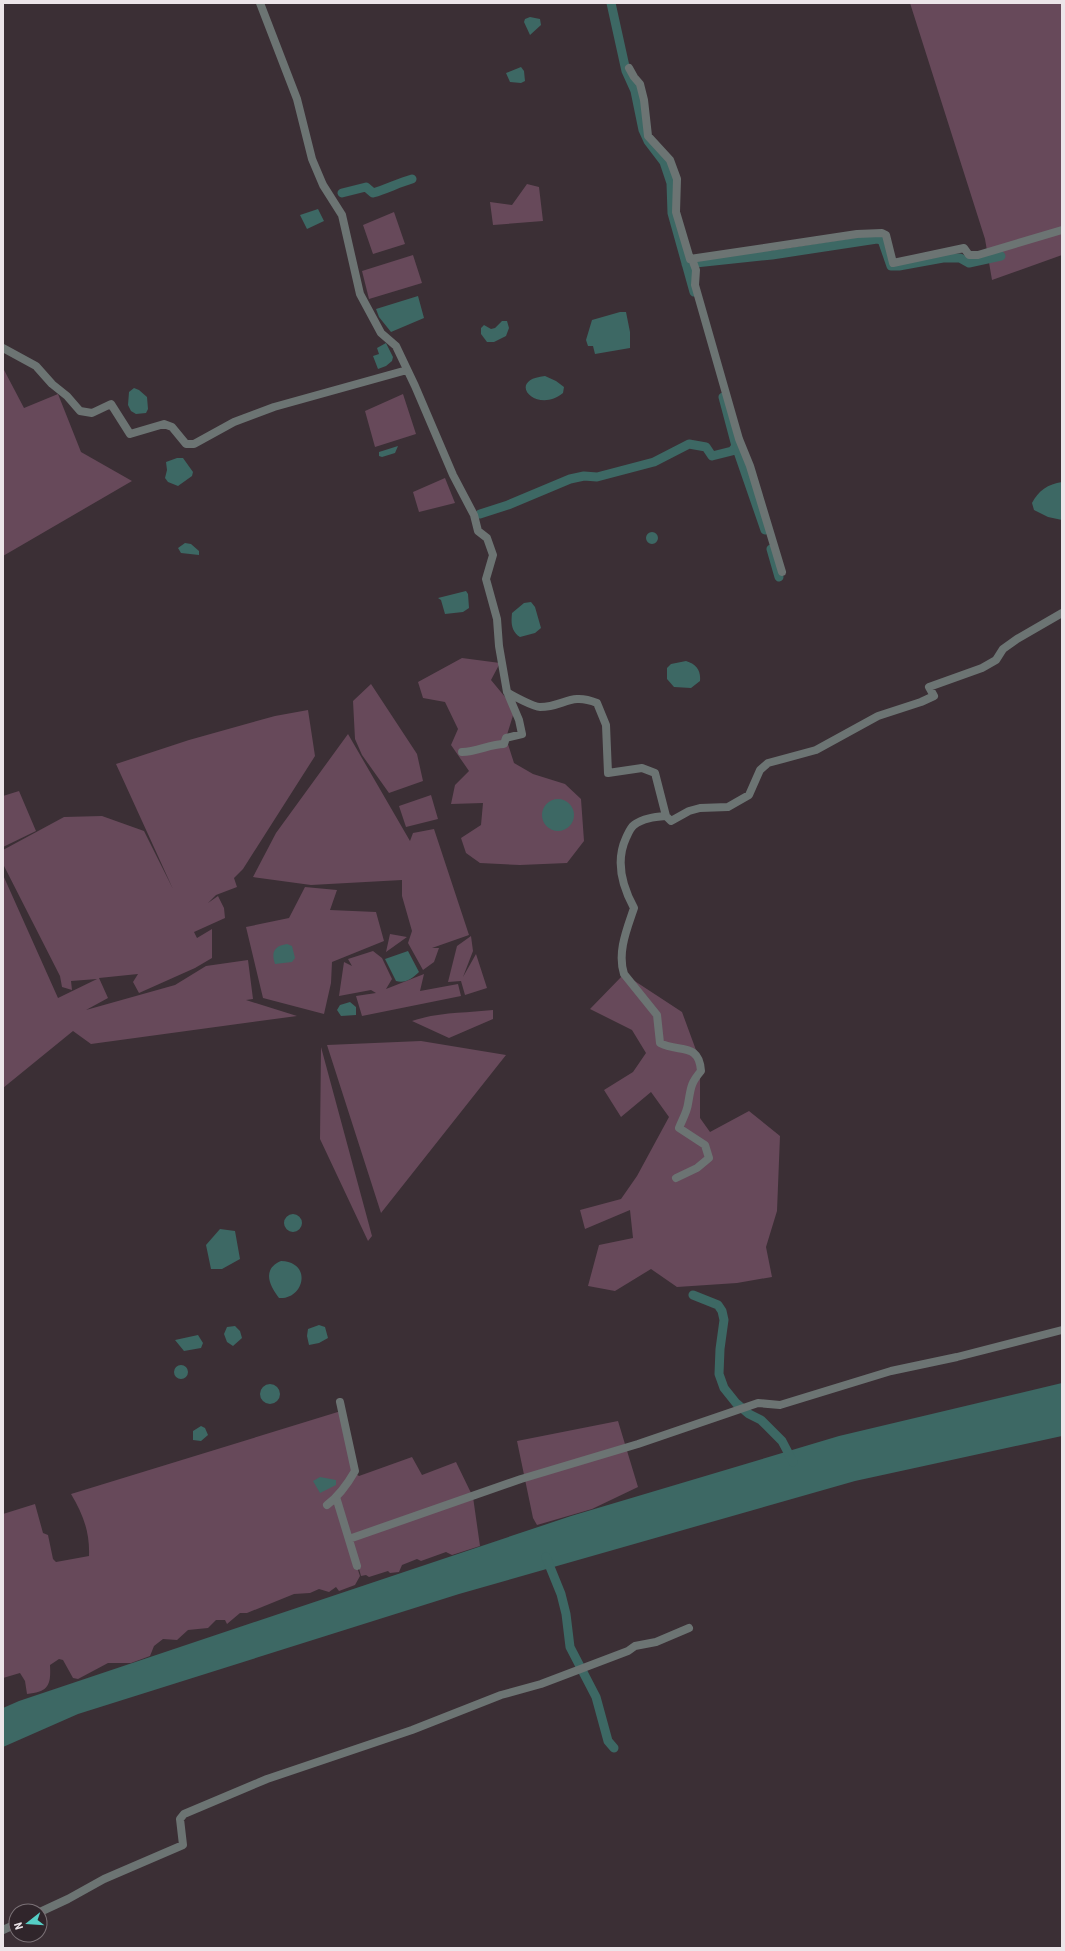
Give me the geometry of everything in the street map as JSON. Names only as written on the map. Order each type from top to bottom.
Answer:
[{"type":"street","points":[[260,3],[297,99],[312,159],[323,185],[342,215],[360,294],[381,334],[396,346],[453,475],[474,515],[478,531],[487,538],[493,555],[486,579],[497,619],[499,646],[507,692],[517,714],[522,734],[506,738],[504,744],[494,744],[462,752]]},
{"type":"street","points":[[629,68],[640,84],[644,100],[648,136],[670,160],[677,179],[676,212],[690,259],[693,259],[696,270],[695,286],[739,439],[750,466],[782,572]]},
{"type":"street","points":[[693,259],[857,234],[882,233],[886,235],[893,263],[964,248],[969,255],[978,255],[1062,230]]},
{"type":"street","points":[[3,348],[36,366],[80,411],[92,414],[110,404],[130,434],[164,424],[172,427],[186,444],[194,444],[234,422],[274,407],[407,370]]},
{"type":"street","points":[[507,692],[519,700],[530,702],[539,707],[584,698],[597,704],[606,725],[608,772],[642,768],[655,773],[666,816],[671,821],[689,810],[700,808],[728,808],[740,802],[749,795],[760,770],[768,763],[800,753],[816,750],[878,716],[921,702],[934,696],[929,687],[982,668],[996,660],[1003,649],[1017,639],[1062,613]]},
{"type":"street","points":[[666,816],[643,820],[632,826],[624,842],[620,859],[620,874],[626,886],[627,895],[634,908],[621,958],[624,974],[657,1016],[660,1043],[668,1048],[685,1048],[695,1054],[700,1061],[701,1071],[692,1081],[689,1091],[688,1104],[679,1128],[705,1145],[709,1158],[697,1168],[676,1178]]},
{"type":"street","points":[[349,1539],[521,1479],[758,1404],[780,1405],[891,1371],[957,1357],[1062,1330]]},
{"type":"street","points":[[327,1505],[336,1498],[348,1484],[355,1471],[340,1402]]},
{"type":"street","points":[[336,1498],[357,1566]]},
{"type":"street","points":[[48,1908],[104,1879],[183,1844],[180,1819],[184,1814],[267,1779],[412,1730],[501,1695],[541,1684],[628,1651],[635,1646],[656,1642],[689,1628]]},
{"type":"shaded area","points":[[910,3],[1062,3],[1062,255],[992,280],[985,239]]},
{"type":"shaded area","points":[[530,17],[540,19],[541,25],[530,35],[524,22],[525,19]]},
{"type":"shaded area","points":[[521,67],[524,71],[525,81],[521,83],[510,82],[506,73]]},
{"type":"shaded area","points":[[527,184],[539,187],[543,221],[493,225],[490,202],[512,205]]},
{"type":"shaded area","points":[[318,209],[324,221],[307,229],[300,215]]},
{"type":"shaded area","points":[[394,212],[405,244],[373,254],[363,225]]},
{"type":"shaded area","points":[[413,255],[422,283],[369,299],[362,271]]},
{"type":"shaded area","points":[[418,296],[424,318],[391,332],[379,317],[376,309]]},
{"type":"shaded area","points":[[620,312],[626,312],[630,332],[630,348],[595,354],[593,346],[588,346],[586,340],[592,320]]},
{"type":"shaded area","points":[[502,321],[507,321],[509,328],[506,336],[494,342],[487,342],[481,334],[481,328],[484,325],[491,329],[495,328]]},
{"type":"shaded area","points":[[386,343],[393,357],[392,361],[386,366],[378,369],[373,356],[379,354],[377,348]]},
{"type":"shaded area","points":[[3,368],[24,408],[58,394],[81,452],[132,481],[3,556]]},
{"type":"shaded area","points":[[545,376],[564,387],[563,393],[553,399],[543,400],[535,398],[529,394],[526,389],[527,383],[533,379]]},
{"type":"shaded area","points":[[134,388],[139,390],[147,397],[148,409],[146,413],[136,414],[131,411],[128,405],[129,392]]},
{"type":"shaded area","points":[[403,394],[416,434],[375,447],[365,411]]},
{"type":"shaded area","points":[[398,446],[395,453],[382,457],[379,456],[379,452]]},
{"type":"shaded area","points":[[177,458],[183,458],[193,472],[192,476],[178,486],[168,482],[165,478],[167,470],[166,462]]},
{"type":"shaded area","points":[[445,478],[455,503],[419,512],[413,492]]},
{"type":"shaded area","points":[[1062,482],[1062,520],[1048,517],[1034,510],[1032,503],[1040,492],[1052,484]]},
{"type":"shaded area","points":[[650,532],[654,532],[658,538],[654,544],[650,544],[646,540],[646,536]]},
{"type":"shaded area","points":[[185,543],[191,544],[199,551],[199,555],[181,553],[178,548]]},
{"type":"shaded area","points":[[466,591],[468,594],[469,608],[463,612],[445,614],[441,600],[438,598]]},
{"type":"shaded area","points":[[531,602],[535,607],[541,628],[535,633],[520,637],[517,635],[512,626],[512,613],[524,603]]},
{"type":"shaded area","points":[[462,658],[500,663],[491,680],[515,709],[506,738],[514,763],[533,774],[565,784],[581,799],[584,841],[567,863],[520,865],[480,863],[466,853],[461,838],[481,825],[483,803],[451,804],[455,785],[469,771],[451,745],[458,729],[445,702],[423,698],[418,682]]},
{"type":"shaded area","points":[[686,661],[693,664],[697,668],[700,674],[700,681],[691,688],[674,687],[667,679],[667,668],[671,664]]},
{"type":"shaded area","points":[[371,684],[417,754],[423,781],[389,793],[362,755],[355,739],[353,701]]},
{"type":"shaded area","points":[[308,710],[315,756],[243,869],[234,878],[237,887],[216,895],[208,903],[218,896],[224,908],[225,918],[194,932],[197,938],[212,929],[212,958],[195,968],[139,993],[133,982],[138,974],[99,978],[108,998],[86,1010],[175,985],[206,966],[248,960],[253,999],[246,1000],[297,1016],[91,1044],[73,1031],[3,1088],[3,875],[58,998],[97,979],[71,981],[72,990],[62,987],[60,976],[3,864],[3,850],[64,817],[102,816],[144,831],[173,889],[116,764],[189,740],[275,716]]},
{"type":"shaded area","points":[[348,734],[410,841],[413,833],[434,829],[469,935],[432,948],[439,948],[434,962],[423,970],[408,943],[412,931],[402,896],[402,880],[311,885],[253,877],[276,833]]},
{"type":"shaded area","points":[[19,791],[36,831],[3,847],[3,796]]},
{"type":"shaded area","points":[[431,795],[438,819],[406,827],[399,806]]},
{"type":"shaded area","points":[[555,799],[561,799],[570,803],[574,815],[570,827],[561,831],[555,831],[546,827],[542,818],[542,812],[546,803]]},
{"type":"shaded area","points":[[305,887],[337,890],[330,910],[376,912],[384,941],[332,962],[331,983],[324,1014],[263,998],[246,927],[289,918]]},
{"type":"shaded area","points":[[390,934],[407,937],[386,952]]},
{"type":"shaded area","points":[[471,936],[473,951],[463,977],[476,954],[487,988],[465,995],[461,981],[448,982],[457,946]]},
{"type":"shaded area","points":[[287,944],[292,946],[295,958],[292,962],[275,964],[273,956],[276,948]]},
{"type":"shaded area","points":[[373,951],[382,958],[392,979],[386,989],[424,974],[420,991],[458,984],[461,996],[362,1016],[356,996],[376,993],[371,990],[339,996],[344,962],[352,966],[348,959]]},
{"type":"shaded area","points":[[408,951],[419,972],[406,981],[396,981],[385,959]]},
{"type":"shaded area","points":[[624,974],[682,1012],[700,1061],[700,1118],[710,1132],[749,1111],[780,1136],[777,1211],[766,1247],[772,1277],[737,1283],[677,1287],[651,1269],[615,1291],[588,1286],[599,1245],[633,1238],[630,1210],[585,1229],[580,1210],[621,1199],[637,1176],[669,1117],[651,1092],[621,1117],[604,1090],[633,1072],[646,1053],[632,1030],[590,1009]]},
{"type":"shaded area","points":[[350,1002],[356,1007],[356,1015],[341,1016],[337,1010],[340,1005]]},
{"type":"shaded area","points":[[493,1010],[493,1019],[449,1038],[412,1021],[442,1014]]},
{"type":"shaded area","points":[[421,1041],[506,1055],[381,1213],[327,1045]]},
{"type":"shaded area","points":[[321,1047],[372,1236],[368,1241],[320,1139]]},
{"type":"shaded area","points":[[289,1214],[297,1214],[302,1219],[300,1230],[297,1232],[289,1232],[284,1227],[284,1219]]},
{"type":"shaded area","points":[[220,1229],[235,1231],[240,1259],[222,1269],[211,1269],[206,1245]]},
{"type":"shaded area","points":[[281,1261],[291,1263],[298,1267],[301,1274],[301,1281],[299,1287],[294,1293],[288,1297],[279,1298],[270,1283],[269,1273],[275,1264]]},
{"type":"shaded area","points":[[319,1325],[325,1327],[328,1338],[319,1343],[309,1345],[307,1336],[308,1329]]},
{"type":"shaded area","points":[[235,1326],[240,1331],[242,1338],[233,1346],[227,1342],[224,1334],[227,1327]]},
{"type":"shaded area","points":[[198,1335],[203,1343],[201,1348],[184,1351],[175,1340]]},
{"type":"shaded area","points":[[178,1365],[184,1365],[188,1369],[188,1375],[184,1379],[178,1379],[174,1375],[174,1369]]},
{"type":"shaded area","points":[[1062,1383],[1062,1436],[855,1481],[459,1594],[78,1714],[3,1747],[3,1708],[19,1701],[571,1516],[839,1436]]},
{"type":"shaded area","points":[[270,1384],[277,1387],[280,1394],[277,1401],[270,1404],[263,1401],[260,1394],[263,1387]]},
{"type":"shaded area","points":[[341,1411],[354,1471],[335,1500],[360,1576],[355,1585],[339,1591],[336,1587],[329,1592],[319,1589],[310,1593],[294,1594],[247,1613],[240,1613],[227,1624],[225,1620],[216,1620],[208,1628],[188,1630],[177,1640],[163,1639],[154,1646],[150,1656],[131,1663],[108,1663],[78,1679],[73,1678],[63,1660],[59,1659],[50,1665],[50,1678],[47,1686],[44,1689],[34,1693],[27,1694],[25,1681],[20,1673],[3,1678],[3,1514],[35,1504],[43,1533],[48,1535],[53,1559],[56,1562],[89,1556],[85,1524],[71,1494]]},
{"type":"shaded area","points":[[618,1421],[638,1487],[592,1509],[537,1525],[533,1518],[517,1441]]},
{"type":"shaded area","points":[[201,1426],[205,1428],[208,1435],[201,1441],[193,1440],[193,1431]]},
{"type":"shaded area","points":[[412,1457],[422,1475],[456,1462],[472,1495],[350,1537],[338,1498],[356,1474],[359,1476]]},
{"type":"shaded area","points":[[320,1477],[336,1480],[336,1485],[320,1493],[313,1481]]},
{"type":"shaded area","points":[[473,1497],[480,1546],[452,1555],[446,1552],[421,1561],[417,1559],[402,1565],[399,1572],[390,1573],[388,1571],[369,1577],[366,1575],[361,1576],[351,1540]]},
{"type":"waterway","points":[[611,3],[626,71],[635,91],[643,130],[648,141],[664,162],[671,183],[672,213],[694,292]]},
{"type":"waterway","points":[[342,193],[366,187],[373,193],[412,179]]},
{"type":"waterway","points":[[686,264],[772,255],[877,239],[882,240],[891,266],[899,266],[943,258],[960,258],[969,263],[1001,256]]},
{"type":"waterway","points":[[480,514],[508,505],[570,479],[584,476],[597,477],[654,462],[689,444],[706,447],[712,456],[732,451],[736,446],[723,397]]},
{"type":"waterway","points":[[736,446],[765,530]]},
{"type":"waterway","points":[[771,549],[779,577]]},
{"type":"waterway","points":[[693,1295],[718,1305],[722,1311],[724,1320],[720,1349],[719,1374],[724,1388],[736,1403],[749,1414],[761,1420],[782,1441],[793,1462]]},
{"type":"waterway","points":[[546,1557],[561,1594],[566,1614],[570,1647],[596,1697],[608,1741],[614,1748]]}]
